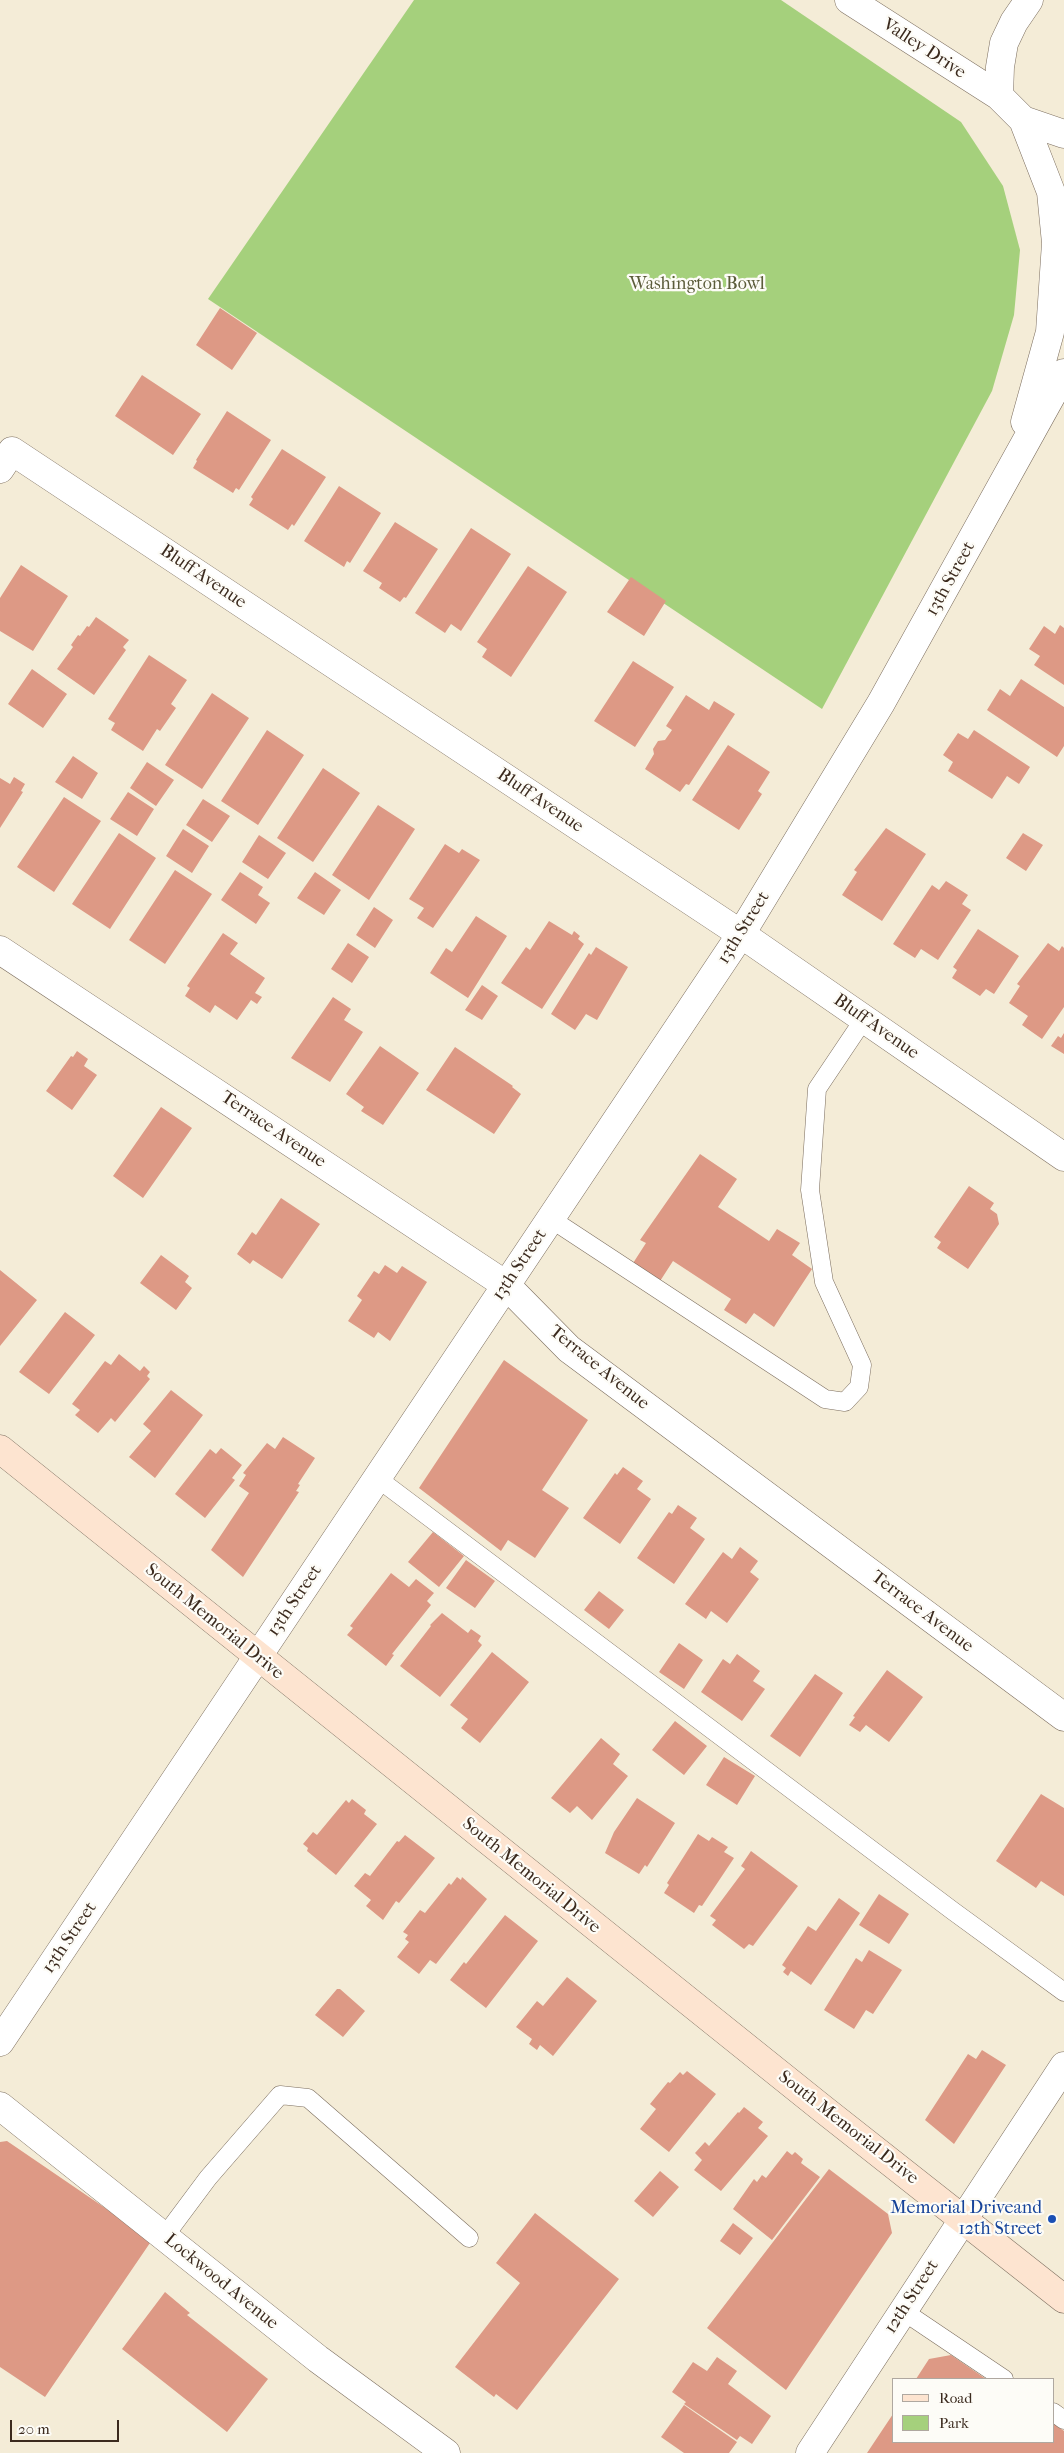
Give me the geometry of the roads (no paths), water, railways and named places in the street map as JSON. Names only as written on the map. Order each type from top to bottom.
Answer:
[{"type":"main road","name":"South Memorial Drive","points":[[0,1449],[823,2110],[964,2218],[1064,2298]]},
{"type":"street","name":"Valley Drive","points":[[849,0],[999,96],[1023,120]]},
{"type":"street","points":[[999,96],[1000,67],[1004,43],[1014,22],[1029,0]]},
{"type":"street","points":[[1023,120],[1064,134]]},
{"type":"street","name":"13th Street","points":[[1012,470],[1050,332],[1056,243],[1051,192],[1023,120]]},
{"type":"street","name":"13th Street","points":[[0,2042],[741,934],[881,703],[1012,470],[1064,373]]},
{"type":"street","name":"Bluff Avenue","points":[[6,460],[741,934],[1064,1157]]},
{"type":"street","name":"Terrace Avenue","points":[[0,950],[506,1285],[569,1348],[1064,1717]]},
{"type":"street","name":"12th Street","points":[[810,2453],[1064,2066]]},
{"type":"street","name":"Lockwood Avenue","points":[[0,2106],[318,2359],[446,2453]]},
{"type":"lane","points":[[551,1219],[825,1399],[845,1402],[859,1387],[862,1365],[824,1282],[810,1190],[817,1089],[864,1019]]},
{"type":"lane","points":[[377,1478],[1064,1992]]},
{"type":"lane","points":[[164,2237],[208,2178],[280,2095],[308,2098],[469,2238]]},
{"type":"lane","points":[[903,2311],[1003,2378]]},
{"type":"place","name":"Memorial Driveand 12th Street","points":[[1052,2219]]},
{"type":"park label","name":"Washington Bowl","points":[[697,285]]}]
